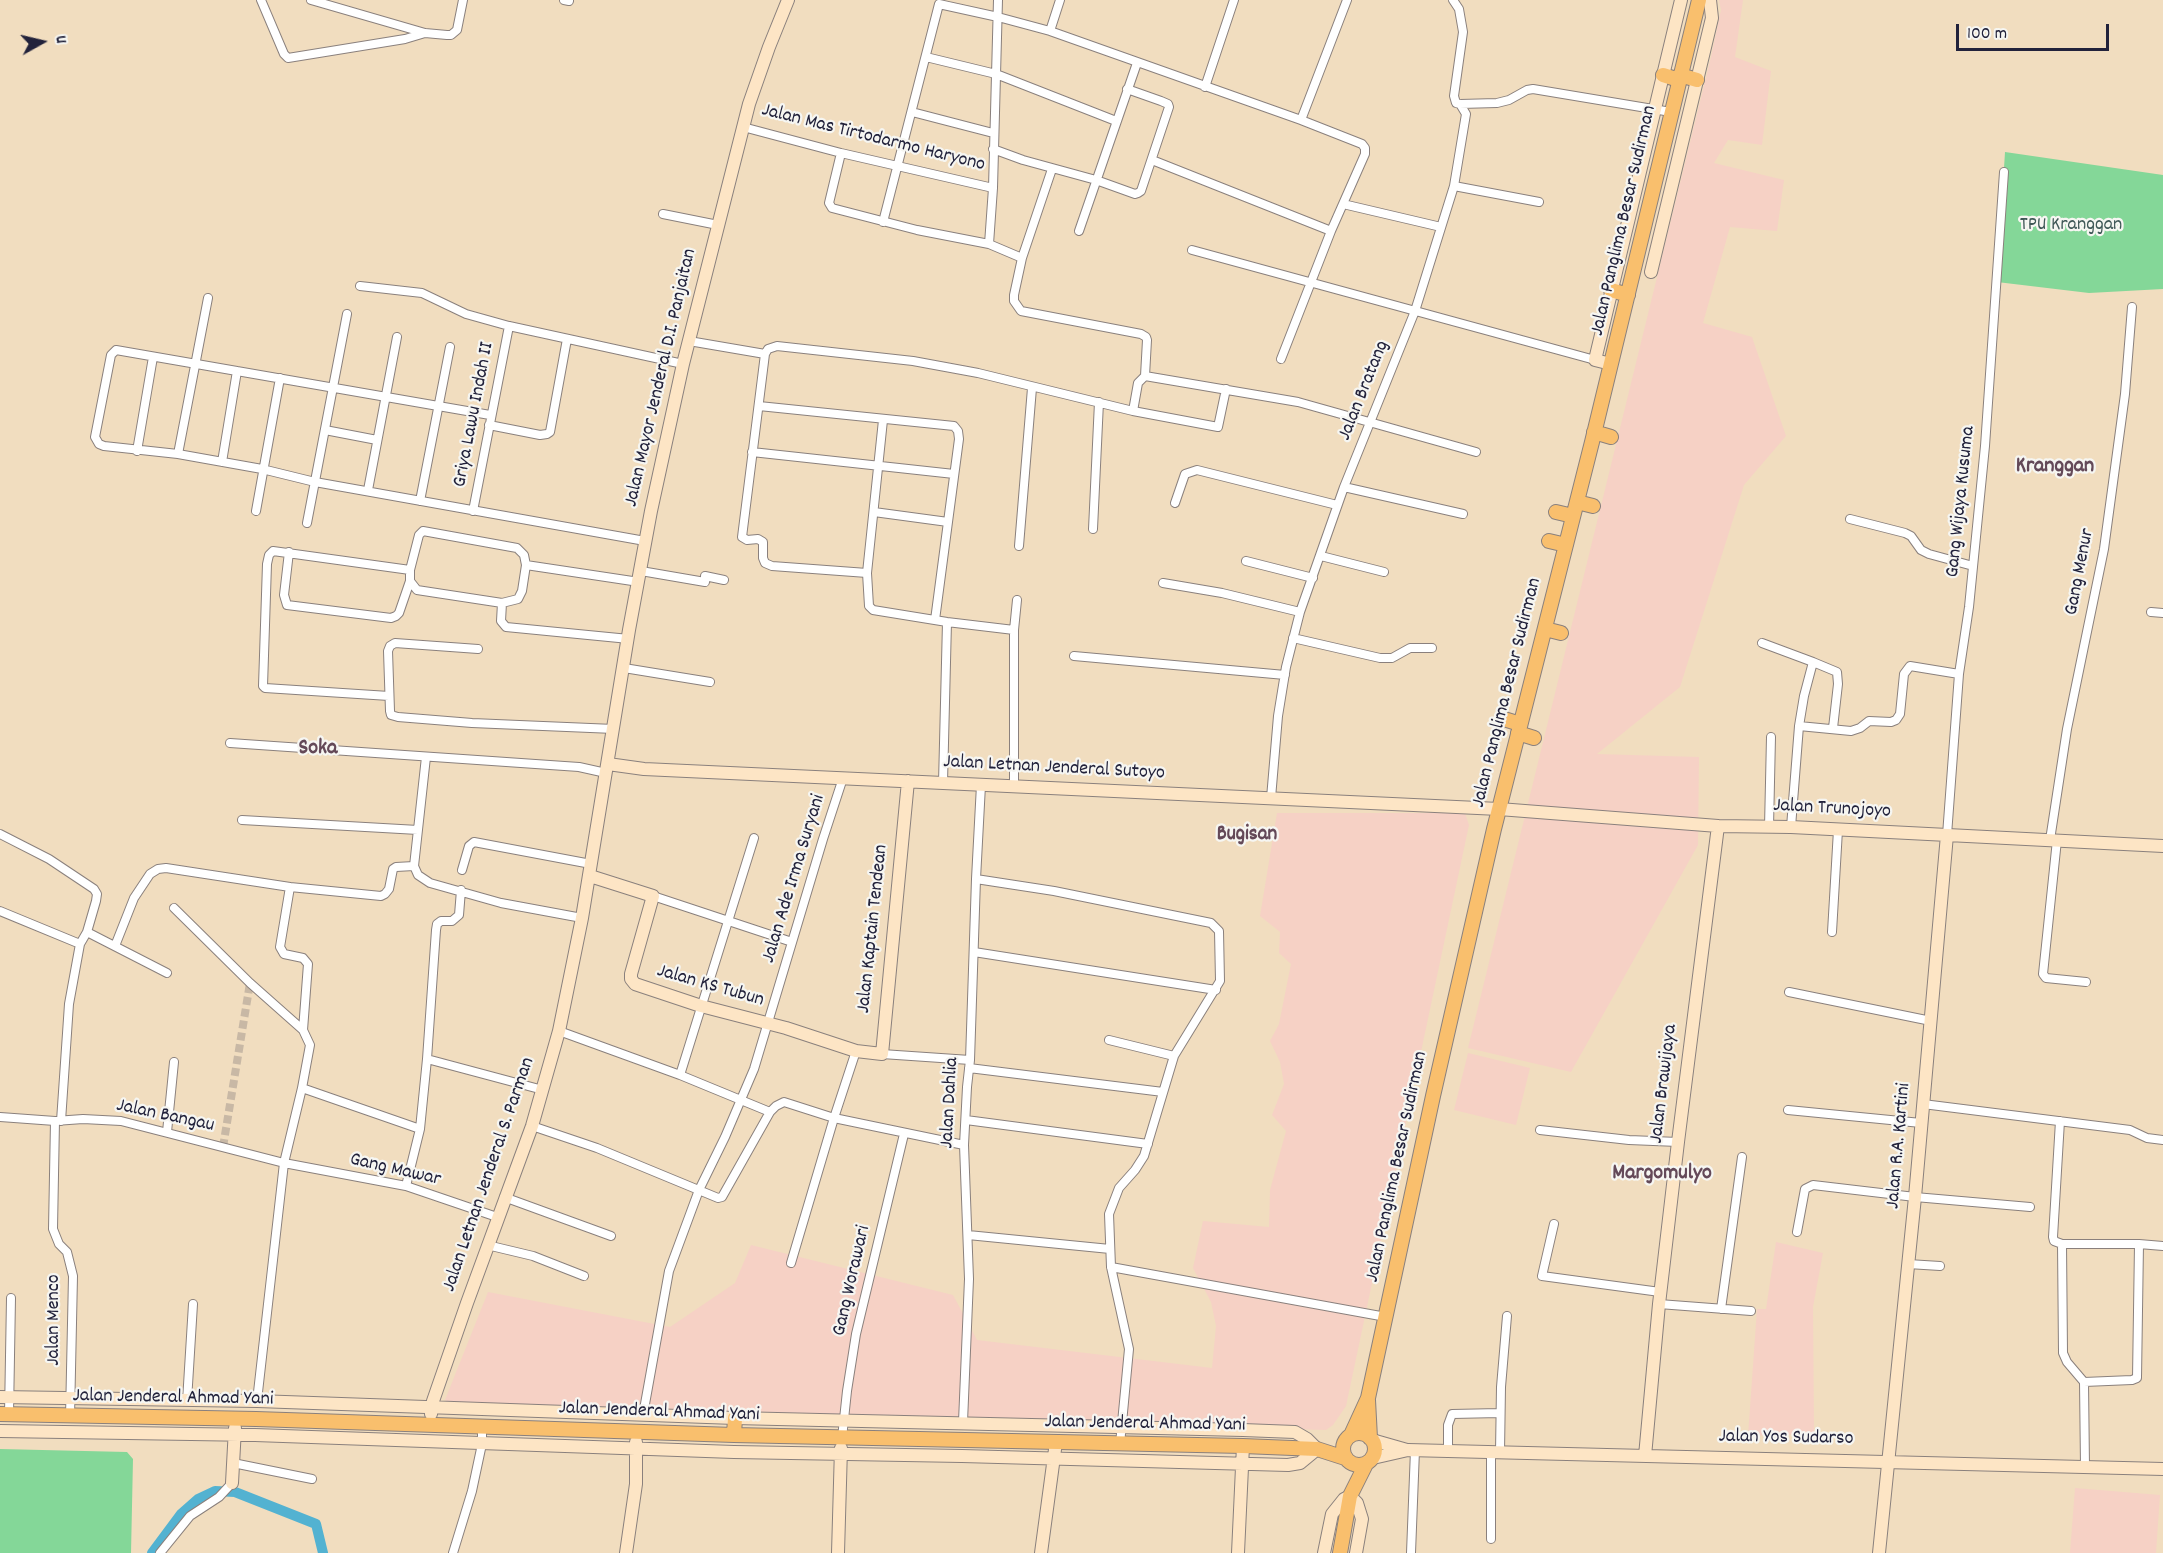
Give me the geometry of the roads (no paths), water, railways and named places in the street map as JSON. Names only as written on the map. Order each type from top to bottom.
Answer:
[{"type":"main road","name":"Jalan Panglima Besar Sudirman","points":[[1348,1438],[1368,1398],[1433,1096],[1499,809],[1577,502],[1699,0]]},
{"type":"main road","points":[[1663,75],[1697,80]]},
{"type":"main road","points":[[1611,290],[1628,295]]},
{"type":"main road","points":[[1594,432],[1611,437]]},
{"type":"main road","points":[[1577,502],[1593,506]]},
{"type":"main road","points":[[1556,512],[1573,516]]},
{"type":"main road","points":[[1549,541],[1566,545]]},
{"type":"main road","points":[[1545,628],[1561,633]]},
{"type":"main road","points":[[1504,720],[1534,738]]},
{"type":"main road","name":"Jalan Panglima Besar Sudirman","points":[[1368,1398],[1371,1439]]},
{"type":"main road","name":"Jalan Jenderal Ahmad Yani","points":[[5,1414],[70,1417],[236,1418],[734,1435],[1243,1446],[1317,1449],[1346,1459]]},
{"type":"main road","points":[[734,1435],[735,1418]]},
{"type":"main road","points":[[1340,1553],[1350,1496],[1343,1450],[1348,1438],[1360,1433],[1371,1439],[1375,1449],[1350,1496]]},
{"type":"main road","name":"Jalan Jenderal Ahmad Yani","points":[[1317,1449],[1348,1438]]},
{"type":"main road","points":[[1346,1459],[1357,1465],[1369,1461]]},
{"type":"street","points":[[261,0],[284,54],[288,58],[405,39],[425,33]]},
{"type":"street","points":[[311,0],[425,33],[447,35],[456,32],[463,0]]},
{"type":"street","name":"Jalan Mayor Jenderal D.I. Panjaitan","points":[[607,769],[645,541],[683,364],[743,126],[769,47],[788,0]]},
{"type":"street","points":[[989,244],[993,188],[998,0]]},
{"type":"street","points":[[1050,31],[1060,0]]},
{"type":"street","points":[[1205,87],[1234,0]]},
{"type":"street","points":[[1301,120],[1347,0]]},
{"type":"street","name":"Jalan Bratang","points":[[1271,798],[1278,716],[1300,612],[1344,487],[1415,311],[1454,186],[1466,117],[1465,110],[1455,100],[1454,92],[1463,32],[1459,9],[1453,0]]},
{"type":"street","points":[[1595,360],[1681,0]]},
{"type":"street","points":[[1651,272],[1712,18],[1710,0]]},
{"type":"street","points":[[883,222],[939,2],[1050,31],[1301,120],[1362,144],[1365,148],[1365,154],[1310,282],[1281,359]]},
{"type":"street","points":[[926,57],[996,74],[1116,121]]},
{"type":"street","points":[[1079,231],[1137,63]]},
{"type":"street","points":[[993,149],[1138,194],[1152,160],[1169,105],[1127,88]]},
{"type":"street","points":[[1460,104],[1497,104],[1533,89],[1671,112]]},
{"type":"street","points":[[912,112],[993,133]]},
{"type":"street","name":"Jalan Mas Tirtodarmo Haryono","points":[[743,126],[840,153],[993,188]]},
{"type":"street","points":[[840,153],[829,203],[832,208],[883,222],[989,244],[1022,258]]},
{"type":"street","points":[[1152,160],[1331,231]]},
{"type":"street","points":[[1052,169],[1022,258],[1014,301],[1021,311],[1146,336],[1145,376],[1138,382],[1133,411]]},
{"type":"street","name":"Gang Wijaya Kusuma","points":[[1947,835],[1959,674],[1973,566],[1992,355],[2004,172]]},
{"type":"street","points":[[1454,186],[1539,202]]},
{"type":"street","points":[[1343,204],[1441,227]]},
{"type":"street","points":[[663,214],[718,225]]},
{"type":"street","points":[[1192,250],[1611,364]]},
{"type":"street","points":[[360,286],[422,293],[466,314],[509,326],[683,364]]},
{"type":"street","points":[[178,454],[208,297]]},
{"type":"street","name":"Gang Menur","points":[[2086,982],[2046,978],[2043,974],[2053,840],[2067,729],[2104,549],[2126,394],[2132,307]]},
{"type":"street","points":[[307,523],[347,314]]},
{"type":"street","name":"Griya Lawu Indah II","points":[[473,511],[509,326]]},
{"type":"street","points":[[368,490],[397,337]]},
{"type":"street","points":[[489,425],[540,435],[550,432],[567,339]]},
{"type":"street","points":[[689,341],[765,354]]},
{"type":"street","points":[[867,573],[772,566],[765,563],[763,558],[763,542],[758,539],[744,539],[741,534],[765,354],[768,349],[777,346],[913,361],[978,373],[1133,411],[1218,427],[1226,389]]},
{"type":"street","points":[[420,501],[450,347]]},
{"type":"street","points":[[490,415],[116,350],[113,351],[95,436],[99,444],[137,451],[178,454],[262,469],[315,482],[645,541]]},
{"type":"street","points":[[137,451],[153,357]]},
{"type":"street","points":[[222,462],[237,371]]},
{"type":"street","points":[[1145,376],[1298,402],[1476,452]]},
{"type":"street","points":[[256,512],[280,378]]},
{"type":"street","points":[[1019,546],[1032,388]]},
{"type":"street","points":[[1093,529],[1099,402]]},
{"type":"street","points":[[759,406],[954,426],[958,431],[959,439],[935,620]]},
{"type":"street","points":[[883,420],[867,573],[869,606],[873,610],[1014,630]]},
{"type":"street","points":[[325,430],[377,440]]},
{"type":"street","points":[[752,452],[954,474]]},
{"type":"street","points":[[1175,503],[1185,474],[1197,470],[1337,506]]},
{"type":"street","points":[[1344,487],[1463,514]]},
{"type":"street","points":[[874,512],[948,522]]},
{"type":"street","points":[[1850,519],[1905,533],[1911,536],[1921,550],[1929,554],[1973,566]]},
{"type":"street","points":[[288,552],[284,595],[287,605],[391,618],[399,613],[410,581],[410,570],[418,535],[423,531],[517,548],[524,555],[526,565],[522,591],[518,598],[502,603],[417,590],[410,581]]},
{"type":"street","points":[[389,696],[266,688],[264,686],[267,564],[269,555],[273,551],[410,570]]},
{"type":"street","points":[[1321,556],[1383,572]]},
{"type":"street","points":[[1246,561],[1313,578]]},
{"type":"street","points":[[526,565],[705,582],[705,576],[724,580]]},
{"type":"street","points":[[1163,583],[1222,593],[1300,612]]},
{"type":"street","points":[[1014,786],[1014,630],[1017,600]]},
{"type":"street","points":[[502,603],[501,621],[506,627],[629,639]]},
{"type":"street","points":[[2151,612],[2163,613]]},
{"type":"street","points":[[943,783],[947,622]]},
{"type":"street","points":[[1293,638],[1380,658],[1392,658],[1410,648],[1432,648]]},
{"type":"street","points":[[478,649],[395,643],[390,646],[388,651],[391,715],[532,727],[614,729]]},
{"type":"street","points":[[1762,643],[1837,672],[1838,684],[1833,728]]},
{"type":"street","points":[[1074,656],[1285,675]]},
{"type":"street","points":[[1791,827],[1799,726],[1804,696],[1814,662]]},
{"type":"street","points":[[1799,726],[1855,731],[1869,721],[1891,722],[1896,720],[1900,714],[1904,674],[1910,666],[1959,674]]},
{"type":"street","points":[[624,668],[710,682]]},
{"type":"street","points":[[1769,826],[1771,737]]},
{"type":"street","points":[[230,743],[607,769]]},
{"type":"street","points":[[426,757],[414,866],[418,876],[430,883],[501,903],[582,918]]},
{"type":"street","name":"Jalan Letnan Jenderal Sutoyo","points":[[607,769],[1499,809]]},
{"type":"street","name":"Jalan Letnan Jenderal S. Parman","points":[[430,1426],[431,1409],[504,1197],[532,1126],[559,1031],[582,918],[607,769]]},
{"type":"street","name":"Jalan Ade Irma Suryani","points":[[643,1415],[669,1271],[699,1190],[754,1069],[843,778]]},
{"type":"street","name":"Jalan Kaptain Tendean","points":[[882,1054],[908,781]]},
{"type":"street","name":"Jalan Dahlia","points":[[963,1422],[969,1279],[964,1145],[981,785]]},
{"type":"street","name":"Jalan Trunojoyo","points":[[1499,809],[1718,826],[1769,826],[2163,846]]},
{"type":"street","points":[[242,820],[418,830]]},
{"type":"street","name":"Jalan Brawijaya","points":[[1645,1456],[1678,1142],[1718,826]]},
{"type":"street","points":[[1832,932],[1838,830]]},
{"type":"street","name":"Jalan Menco","points":[[0,834],[48,859],[94,889],[97,894],[87,932],[80,944],[69,1004],[58,1121],[53,1229],[59,1244],[67,1252],[73,1276],[70,1417]]},
{"type":"street","name":"Jalan R.A. Kartini","points":[[1879,1553],[1915,1197],[1947,835]]},
{"type":"street","points":[[680,1075],[754,838]]},
{"type":"street","points":[[462,870],[469,846],[474,842],[590,870],[653,897],[792,942]]},
{"type":"street","points":[[115,946],[134,898],[150,874],[158,869],[166,868],[290,887],[381,896],[389,889],[393,869],[414,866]]},
{"type":"street","points":[[976,879],[1054,891],[1211,923],[1219,931],[1220,981],[1174,1056],[1144,1156],[1119,1188],[1112,1203],[1109,1227],[1111,1267],[1129,1349],[1120,1444]]},
{"type":"street","points":[[290,887],[280,947],[284,954],[303,958],[308,964],[303,1029]]},
{"type":"street","points":[[406,1186],[420,1129],[437,924],[441,921],[452,921],[459,915],[461,890]]},
{"type":"street","name":"Jalan KS Tubun","points":[[653,897],[631,974],[632,979],[639,986],[856,1051]]},
{"type":"street","points":[[174,908],[249,983],[303,1029],[310,1045],[303,1088],[284,1163],[256,1419]]},
{"type":"street","points":[[0,911],[80,944]]},
{"type":"street","points":[[87,932],[167,973]]},
{"type":"street","points":[[974,952],[1216,990]]},
{"type":"street","points":[[1789,993],[1931,1021]]},
{"type":"street","points":[[559,1031],[680,1075],[770,1112]]},
{"type":"street","points":[[1110,1040],[1174,1056]]},
{"type":"street","points":[[792,1263],[856,1051],[969,1064],[1163,1092]]},
{"type":"street","points":[[427,1059],[543,1090]]},
{"type":"street","points":[[167,1132],[174,1062]]},
{"type":"street","points":[[303,1088],[420,1129]]},
{"type":"street","points":[[532,1126],[597,1148],[718,1198],[722,1197],[770,1112],[784,1102],[834,1118],[964,1145]]},
{"type":"street","points":[[1923,1104],[2130,1130],[2147,1138],[2163,1140]]},
{"type":"street","points":[[1788,1110],[1921,1123]]},
{"type":"street","name":"Jalan Bangau","points":[[0,1117],[58,1121],[82,1119],[121,1121],[284,1163]]},
{"type":"street","points":[[966,1120],[1148,1144]]},
{"type":"street","points":[[2060,1121],[2054,1241],[2062,1244],[2163,1246]]},
{"type":"street","points":[[1540,1130],[1629,1140],[1678,1142]]},
{"type":"street","name":"Gang Worawari","points":[[842,1437],[856,1334],[904,1134]]},
{"type":"street","points":[[1721,1309],[1742,1157]]},
{"type":"street","name":"Gang Mawar","points":[[284,1163],[406,1186],[497,1217]]},
{"type":"street","points":[[1797,1232],[1805,1189],[1813,1185],[2030,1207]]},
{"type":"street","points":[[504,1197],[611,1236]]},
{"type":"street","points":[[1554,1224],[1542,1276],[1721,1309],[1751,1311]]},
{"type":"street","points":[[968,1235],[1110,1249]]},
{"type":"street","points":[[2062,1244],[2063,1353],[2067,1362],[2084,1382],[2085,1467]]},
{"type":"street","points":[[2084,1382],[2137,1378],[2139,1244]]},
{"type":"street","points":[[487,1245],[533,1256],[584,1276]]},
{"type":"street","points":[[1908,1264],[1940,1266]]},
{"type":"street","points":[[1111,1267],[1386,1317]]},
{"type":"street","points":[[5,1414],[11,1298]]},
{"type":"street","points":[[187,1401],[194,1304]]},
{"type":"street","points":[[1491,1539],[1507,1316]]},
{"type":"street","points":[[0,1431],[235,1435],[841,1455],[1295,1464],[1306,1459],[1317,1449],[1297,1433],[1289,1432],[431,1409],[257,1401],[71,1400],[5,1397]]},
{"type":"street","points":[[1448,1451],[1448,1425],[1452,1414],[1500,1413]]},
{"type":"street","points":[[160,1553],[190,1516],[219,1497],[232,1484],[236,1418]]},
{"type":"street","points":[[962,1456],[963,1422]]},
{"type":"street","points":[[453,1553],[472,1491],[482,1444],[482,1427]]},
{"type":"street","points":[[626,1553],[636,1484],[637,1432]]},
{"type":"street","points":[[838,1553],[842,1437]]},
{"type":"street","name":"Jalan Yos Sudarso","points":[[1371,1439],[1411,1450],[2163,1469]]},
{"type":"street","points":[[1041,1553],[1056,1442]]},
{"type":"street","points":[[1238,1553],[1243,1446]]},
{"type":"street","points":[[1411,1450],[1411,1553]]},
{"type":"street","name":"Jalan Yos Sudarso","points":[[1369,1461],[1411,1450]]},
{"type":"street","points":[[233,1463],[312,1479]]},
{"type":"street","points":[[1323,1553],[1332,1514],[1344,1499],[1350,1496],[1357,1503],[1362,1519],[1356,1553]]},
{"type":"waterway","points":[[152,1553],[181,1514],[198,1499],[215,1491],[235,1492],[316,1524],[323,1553]]},
{"type":"tunnel","points":[[223,1147],[250,983]]},
{"type":"district","name":"Kranggan","points":[[2055,468]]},
{"type":"district","name":"Soka","points":[[318,750]]},
{"type":"district","name":"Bugisan","points":[[1247,836]]},
{"type":"district","name":"Margomulyo","points":[[1662,1175]]},
{"type":"park label","name":"TPU Kranggan","points":[[2071,226]]}]
